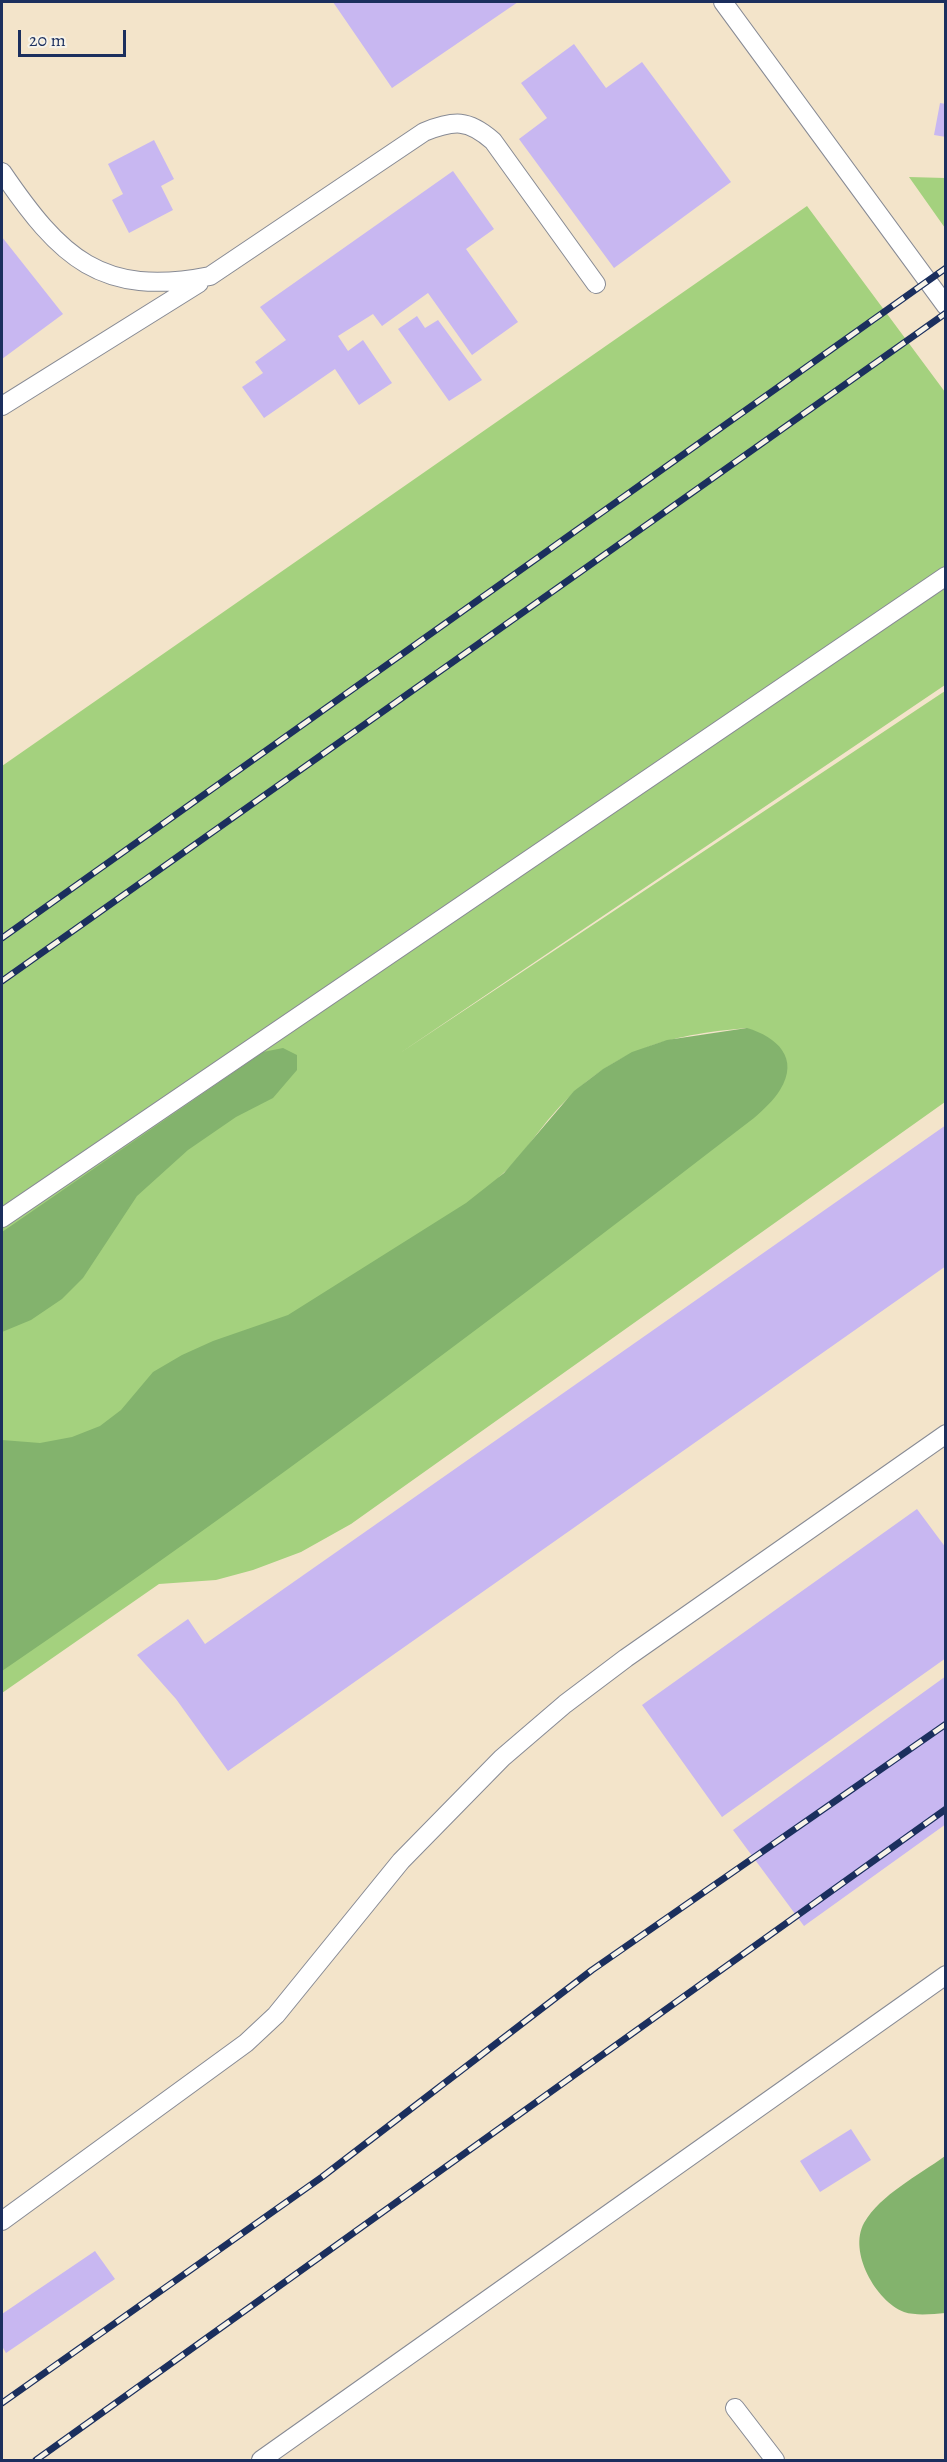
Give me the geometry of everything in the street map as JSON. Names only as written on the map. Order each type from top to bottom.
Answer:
[{"type":"lane","points":[[723,2],[945,306]]},
{"type":"lane","points":[[2,406],[210,276],[424,132],[443,124],[461,123],[479,129],[493,141],[596,284]]},
{"type":"lane","points":[[2,172],[16,194],[65,250],[96,271],[134,282],[174,283],[210,276]]},
{"type":"lane","points":[[2,1218],[945,576]]},
{"type":"lane","points":[[2,2221],[246,2043],[276,2015],[401,1861],[502,1758],[565,1704],[626,1658],[945,1434]]},
{"type":"lane","points":[[261,2460],[945,1975]]},
{"type":"lane","points":[[735,2408],[775,2460]]},
{"type":"green space","points":[[909,177],[945,178],[945,228]]},
{"type":"green space","points":[[807,206],[945,392],[945,685],[400,1053],[945,691],[945,1102],[351,1524],[301,1552],[253,1570],[216,1580],[159,1584],[2,1693],[2,766]],"holes":[[[747,1028],[498,1178],[514,1163],[548,1120],[576,1091],[619,1060],[665,1041],[691,1035]]]},
{"type":"green space","points":[[747,1028],[776,1043],[782,1050],[788,1068],[786,1079],[778,1094],[754,1118],[382,1400],[98,1605],[2,1671],[2,1440],[40,1443],[72,1437],[100,1426],[121,1410],[153,1372],[213,1341],[288,1315],[466,1203],[504,1173],[574,1091],[603,1069],[632,1052],[667,1040]]},
{"type":"green space","points":[[283,1048],[297,1055],[297,1070],[273,1098],[236,1117],[188,1150],[137,1196],[83,1278],[62,1299],[31,1320],[2,1332],[2,1232],[263,1052]]},
{"type":"green space","points":[[945,2156],[945,2313],[904,2312],[884,2298],[867,2274],[862,2261],[860,2235],[864,2223],[880,2203]]},
{"type":"building","points":[[333,2],[518,2],[392,88]]},
{"type":"building","points":[[574,44],[606,88],[642,62],[731,182],[614,268],[519,139],[547,118],[521,83]]},
{"type":"building","points":[[940,103],[946,104],[946,137],[934,135]]},
{"type":"building","points":[[154,140],[174,179],[161,186],[173,210],[129,233],[112,200],[123,194],[108,164]]},
{"type":"building","points":[[453,171],[494,229],[466,249],[518,322],[472,355],[428,293],[382,326],[373,314],[338,336],[348,351],[363,340],[392,383],[359,405],[335,369],[264,418],[242,387],[263,373],[255,362],[286,340],[260,307]]},
{"type":"building","points":[[2,237],[63,314],[2,359]]},
{"type":"building","points":[[417,316],[425,328],[438,320],[482,380],[449,401],[398,329]]},
{"type":"building","points":[[946,1125],[946,1266],[228,1771],[176,1699],[137,1655],[188,1619],[205,1644]]},
{"type":"building","points":[[917,1509],[946,1548],[946,1658],[722,1817],[642,1705]]},
{"type":"building","points":[[946,1676],[946,1824],[804,1926],[733,1830]]},
{"type":"building","points":[[851,2129],[871,2160],[820,2192],[800,2161]]},
{"type":"building","points":[[95,2251],[115,2279],[6,2353],[2,2346],[2,2314]]},
{"type":"railway","points":[[2,938],[946,268]]},
{"type":"railway","points":[[2,981],[946,313]]},
{"type":"railway","points":[[2,2403],[322,2177],[592,1970],[946,1724]]},
{"type":"railway","points":[[36,2460],[946,1809]]}]
